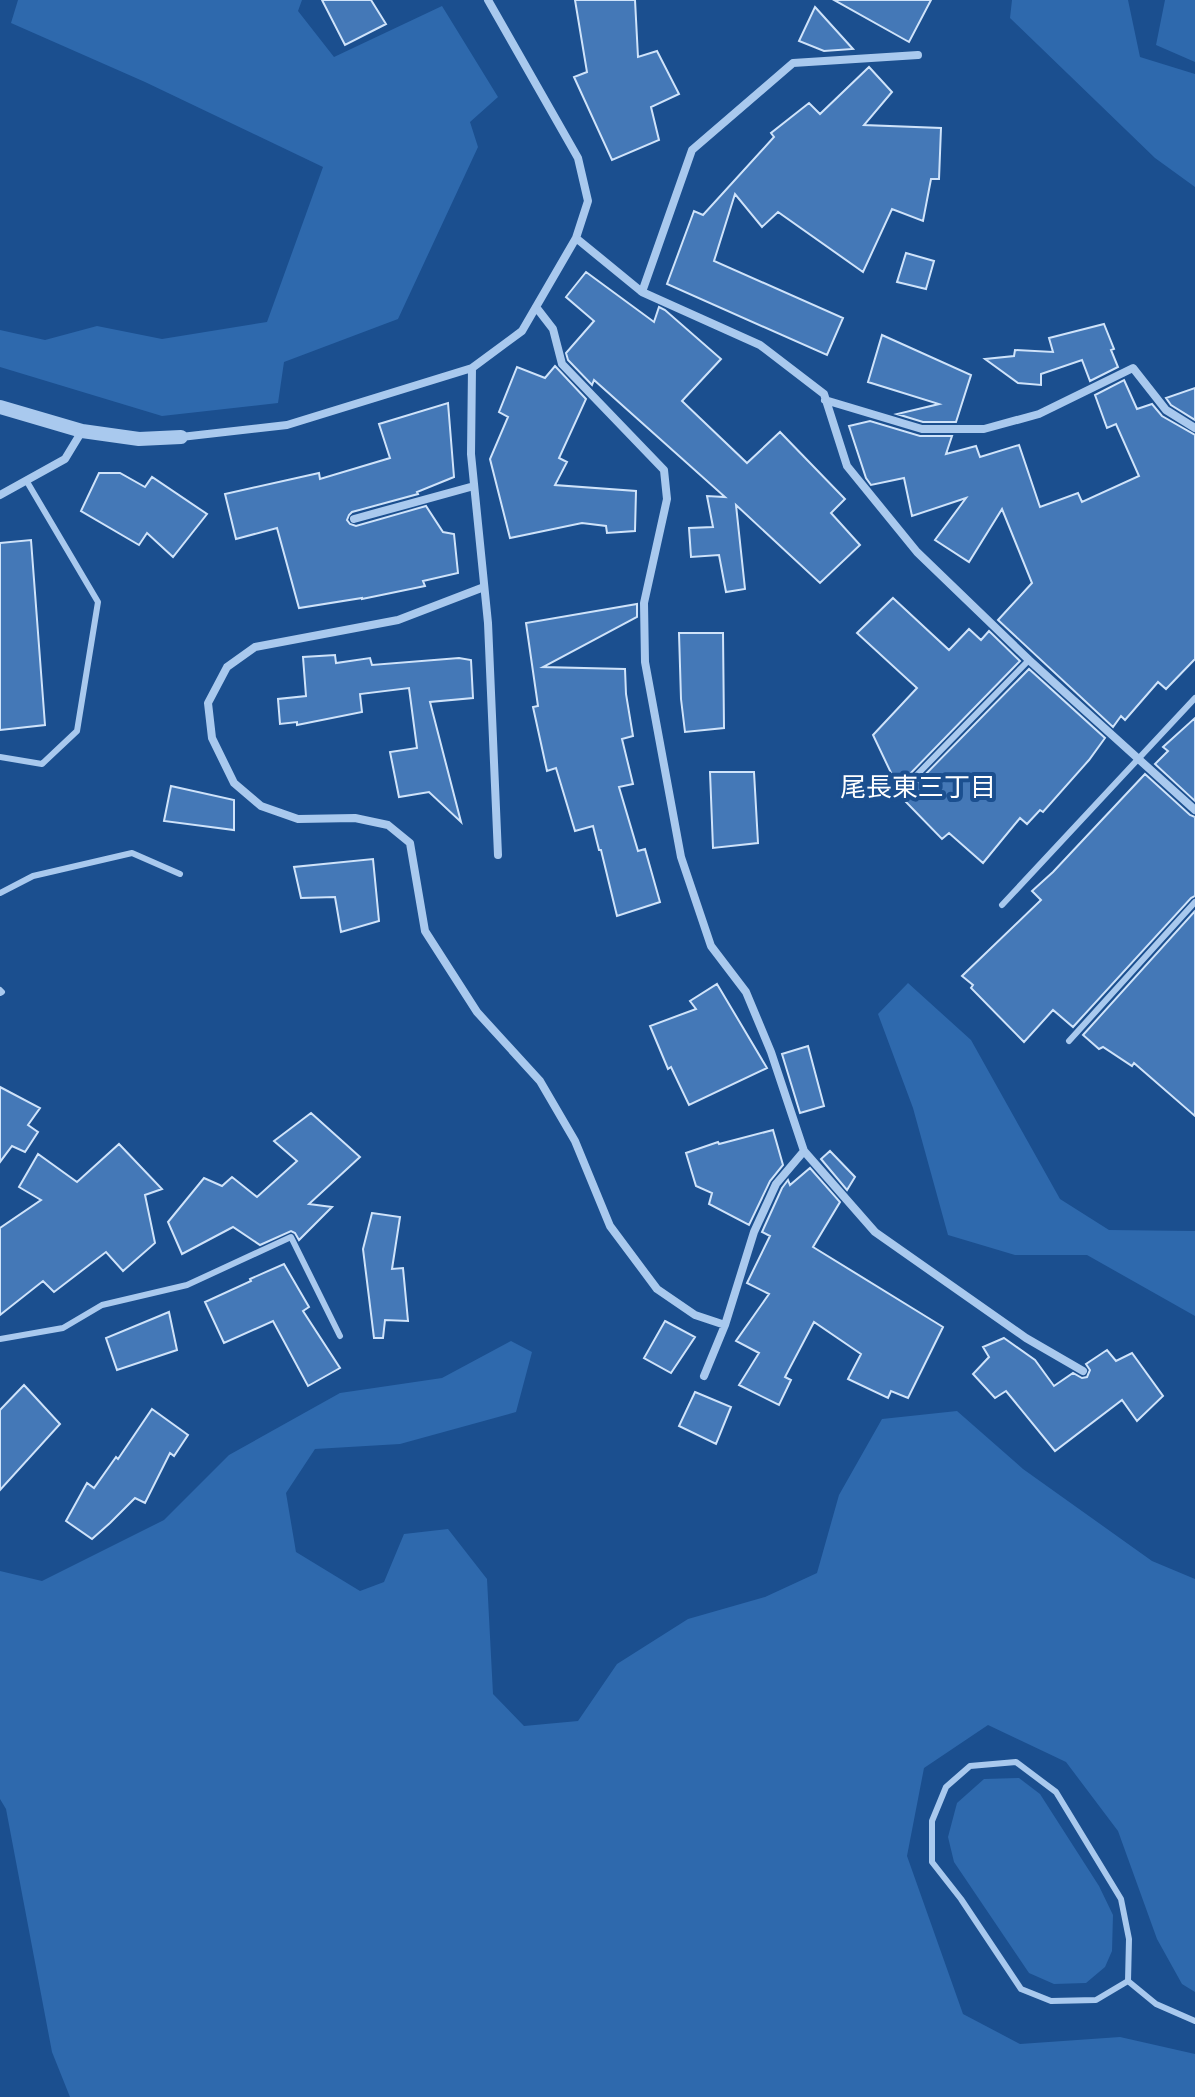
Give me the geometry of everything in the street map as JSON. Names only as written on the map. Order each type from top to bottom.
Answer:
[{"type":"street","points":[[0,407],[82,431],[139,439],[287,425],[472,368],[522,331],[576,238],[588,201],[578,158],[488,0]]},
{"type":"street","points":[[642,292],[692,150],[793,63],[918,55]]},
{"type":"street","points":[[576,238],[642,292],[760,345],[824,394],[847,466],[917,552],[1029,660],[1195,810]]},
{"type":"street","points":[[536,307],[553,329],[562,364],[664,470],[667,499],[644,603],[645,662],[681,857],[711,946],[746,992],[771,1052],[804,1151],[875,1232],[1026,1338],[1083,1371]]},
{"type":"street","points":[[472,368],[471,454],[489,639],[498,855]]},
{"type":"street","points":[[825,400],[922,429],[984,429],[1039,414],[1133,368],[1166,410],[1195,428]]},
{"type":"street","points":[[0,495],[65,459],[82,431]]},
{"type":"street","points":[[354,519],[474,486]]},
{"type":"street","points":[[484,587],[398,620],[255,647],[227,667],[208,703],[212,738],[234,783],[261,806],[298,819],[355,818],[388,825],[410,843],[425,931],[477,1012],[540,1081],[575,1141],[610,1226],[657,1289],[695,1315],[725,1325]]},
{"type":"street","points":[[704,1376],[725,1325],[754,1232],[776,1184],[804,1151]]},
{"type":"lane","points":[[0,757],[42,764],[77,731],[98,602],[26,480]]},
{"type":"lane","points":[[908,784],[1029,660]]},
{"type":"lane","points":[[1002,905],[1195,698]]},
{"type":"lane","points":[[0,893],[33,876],[132,853],[180,874]]},
{"type":"lane","points":[[1069,1041],[1195,902]]},
{"type":"lane","points":[[0,1339],[63,1328],[102,1305],[187,1285],[291,1237],[340,1336]]},
{"type":"lane","points":[[1016,1762],[1056,1792],[1121,1899],[1129,1939],[1128,1981],[1096,2000],[1051,2001],[1021,1989],[961,1899],[932,1862],[932,1821],[946,1787],[970,1766],[1016,1762]]},
{"type":"lane","points":[[1128,1981],[1156,2004],[1195,2021]]},
{"type":"shaded area","points":[[18,0],[302,0],[298,11],[334,57],[442,6],[498,97],[470,122],[478,147],[398,319],[284,362],[278,403],[162,416],[0,367],[0,330],[45,340],[97,326],[162,339],[267,322],[323,167],[145,82],[11,23]]},
{"type":"shaded area","points":[[1012,0],[1128,0],[1140,57],[1195,74],[1195,187],[1155,158],[1010,18]]},
{"type":"shaded area","points":[[1165,0],[1195,0],[1195,62],[1156,45]]},
{"type":"shaded area","points":[[908,983],[971,1040],[1060,1199],[1109,1230],[1195,1231],[1195,1316],[1087,1255],[1015,1255],[948,1235],[913,1108],[878,1014]]},
{"type":"shaded area","points":[[511,1341],[532,1352],[516,1412],[400,1444],[315,1449],[286,1493],[296,1552],[360,1591],[384,1582],[404,1534],[448,1529],[487,1579],[493,1694],[524,1726],[578,1721],[617,1664],[688,1619],[765,1597],[817,1573],[839,1495],[882,1419],[957,1411],[1023,1469],[1152,1561],[1195,1579],[1195,1992],[1182,1984],[1157,1939],[1118,1831],[1066,1762],[988,1725],[924,1768],[907,1856],[963,2014],[1020,2044],[1120,2037],[1195,2054],[1195,2097],[70,2097],[52,2052],[6,1809],[0,1799],[0,1571],[42,1581],[164,1520],[229,1455],[340,1393],[442,1378]]},
{"type":"shaded area","points":[[1019,1778],[1040,1794],[1099,1886],[1113,1915],[1112,1951],[1105,1967],[1086,1983],[1054,1984],[1029,1973],[954,1862],[948,1837],[957,1803],[984,1779]]},
{"type":"building","points":[[322,0],[371,0],[386,24],[345,45]]},
{"type":"building","points":[[575,0],[635,0],[638,57],[657,51],[679,94],[651,107],[659,140],[612,160],[574,77],[587,72]]},
{"type":"building","points":[[834,0],[931,0],[909,42]]},
{"type":"building","points":[[815,7],[853,49],[824,51],[799,41]]},
{"type":"building","points":[[869,67],[892,92],[864,125],[941,128],[939,179],[931,179],[923,221],[892,209],[863,272],[778,212],[762,227],[735,194],[714,261],[843,318],[827,355],[667,284],[694,211],[703,215],[774,137],[771,133],[809,103],[820,114]]},
{"type":"building","points":[[906,253],[934,261],[926,289],[897,282]]},
{"type":"building","points":[[586,272],[654,322],[659,307],[665,310],[721,359],[682,401],[747,463],[780,432],[845,499],[831,513],[860,545],[820,583],[736,505],[745,589],[726,592],[719,555],[691,557],[689,528],[713,527],[707,496],[725,497],[594,380],[592,385],[568,360],[566,353],[594,321],[566,297]]},
{"type":"building","points":[[1104,324],[1118,367],[1090,381],[1082,360],[1041,374],[1041,385],[1018,383],[985,359],[1014,356],[1015,350],[1053,352],[1049,338]]},
{"type":"building","points":[[882,335],[971,375],[956,422],[923,422],[897,414],[939,404],[868,382]]},
{"type":"building","points":[[555,366],[586,399],[559,458],[567,462],[555,485],[636,491],[635,531],[607,533],[606,526],[582,523],[510,538],[490,459],[508,417],[499,412],[517,367],[545,378]]},
{"type":"building","points":[[1124,380],[1137,409],[1152,404],[1162,416],[1195,435],[1195,659],[1166,689],[1158,682],[1125,720],[1121,716],[1113,727],[998,620],[1032,583],[1002,509],[969,562],[935,540],[966,498],[912,516],[904,478],[871,485],[866,478],[849,426],[870,421],[920,436],[952,436],[946,454],[976,446],[980,457],[1019,445],[1040,507],[1078,493],[1082,502],[1139,476],[1116,424],[1107,428],[1095,395]]},
{"type":"building","points":[[1195,388],[1195,420],[1171,405],[1166,398]]},
{"type":"building","points":[[448,403],[454,477],[418,494],[352,512],[347,520],[356,526],[426,506],[443,532],[454,534],[458,573],[423,581],[425,586],[299,608],[277,528],[236,539],[225,494],[319,473],[320,479],[390,458],[379,424]]},
{"type":"building","points":[[99,473],[120,473],[145,487],[152,477],[207,514],[173,557],[147,533],[139,545],[81,511]]},
{"type":"building","points":[[31,540],[45,725],[0,730],[0,543]]},
{"type":"building","points":[[893,598],[949,650],[969,629],[981,640],[989,631],[1020,661],[904,780],[904,789],[912,788],[1029,669],[1105,738],[1043,812],[1040,810],[1027,824],[1020,818],[983,863],[949,833],[942,839],[904,800],[873,735],[917,688],[857,633]]},
{"type":"building","points":[[637,604],[637,617],[543,667],[625,669],[633,736],[622,739],[633,784],[619,787],[638,851],[645,849],[660,902],[617,916],[593,826],[575,831],[556,768],[547,771],[533,707],[538,706],[526,623]]},
{"type":"building","points":[[679,633],[723,633],[724,728],[685,732]]},
{"type":"building","points":[[335,655],[336,663],[370,658],[372,665],[459,658],[471,660],[473,698],[430,702],[461,822],[429,792],[399,797],[390,752],[417,748],[409,688],[360,694],[362,712],[297,725],[297,722],[280,724],[278,699],[306,696],[303,657]]},
{"type":"building","points":[[1195,718],[1195,801],[1155,764],[1168,751],[1163,747]]},
{"type":"building","points":[[710,772],[754,772],[758,843],[713,848]]},
{"type":"building","points":[[1145,774],[1195,817],[1195,896],[1073,1027],[1053,1010],[1024,1042],[962,976],[1041,900],[1032,891]]},
{"type":"building","points":[[171,786],[234,800],[234,830],[164,821]]},
{"type":"building","points":[[373,859],[379,921],[341,932],[335,897],[301,898],[294,867]]},
{"type":"building","points":[[1195,911],[1195,1116],[1134,1063],[1132,1066],[1103,1047],[1099,1049],[1083,1035]]},
{"type":"building","points":[[717,984],[767,1068],[689,1105],[671,1067],[668,1069],[650,1026],[696,1009],[690,1001]]},
{"type":"building","points":[[808,1046],[824,1106],[800,1113],[782,1054]]},
{"type":"building","points":[[0,1087],[40,1108],[28,1125],[38,1132],[25,1152],[12,1146],[0,1162]]},
{"type":"building","points":[[311,1113],[360,1157],[309,1204],[332,1207],[299,1240],[291,1231],[260,1245],[233,1227],[182,1254],[168,1222],[204,1178],[222,1186],[232,1177],[257,1197],[297,1161],[274,1141]]},
{"type":"building","points":[[773,1130],[783,1165],[770,1181],[749,1225],[709,1204],[712,1193],[696,1186],[686,1153],[718,1142]]},
{"type":"building","points":[[119,1144],[162,1189],[145,1195],[155,1243],[123,1271],[106,1252],[54,1292],[43,1281],[0,1315],[0,1228],[41,1200],[19,1187],[38,1154],[77,1182]]},
{"type":"building","points":[[830,1151],[855,1177],[847,1190],[821,1159]]},
{"type":"building","points":[[810,1168],[840,1202],[813,1247],[943,1327],[908,1398],[891,1391],[888,1398],[848,1379],[861,1354],[814,1322],[785,1377],[791,1380],[779,1405],[739,1385],[759,1353],[736,1341],[769,1294],[747,1283],[770,1236],[762,1232],[788,1180],[790,1185]]},
{"type":"building","points":[[372,1213],[400,1217],[392,1269],[403,1268],[408,1321],[385,1320],[383,1338],[374,1338],[363,1249]]},
{"type":"building","points":[[284,1264],[309,1307],[303,1311],[340,1368],[308,1386],[273,1321],[224,1343],[205,1302]]},
{"type":"building","points":[[169,1312],[177,1350],[117,1370],[106,1338]]},
{"type":"building","points":[[665,1321],[695,1337],[671,1373],[644,1358]]},
{"type":"building","points":[[1004,1338],[1035,1360],[1054,1386],[1073,1373],[1087,1377],[1090,1370],[1086,1364],[1107,1350],[1116,1361],[1132,1353],[1163,1396],[1137,1421],[1122,1400],[1055,1451],[1006,1391],[995,1398],[973,1374],[989,1357],[983,1347]]},
{"type":"building","points":[[24,1385],[60,1424],[0,1490],[0,1410]]},
{"type":"building","points":[[695,1392],[731,1407],[716,1444],[679,1426]]},
{"type":"building","points":[[152,1409],[188,1435],[174,1456],[170,1453],[145,1503],[135,1498],[92,1539],[66,1521],[87,1483],[94,1488]]},
{"type":"district","name":"尾長東三丁目","points":[[918,787]]}]
